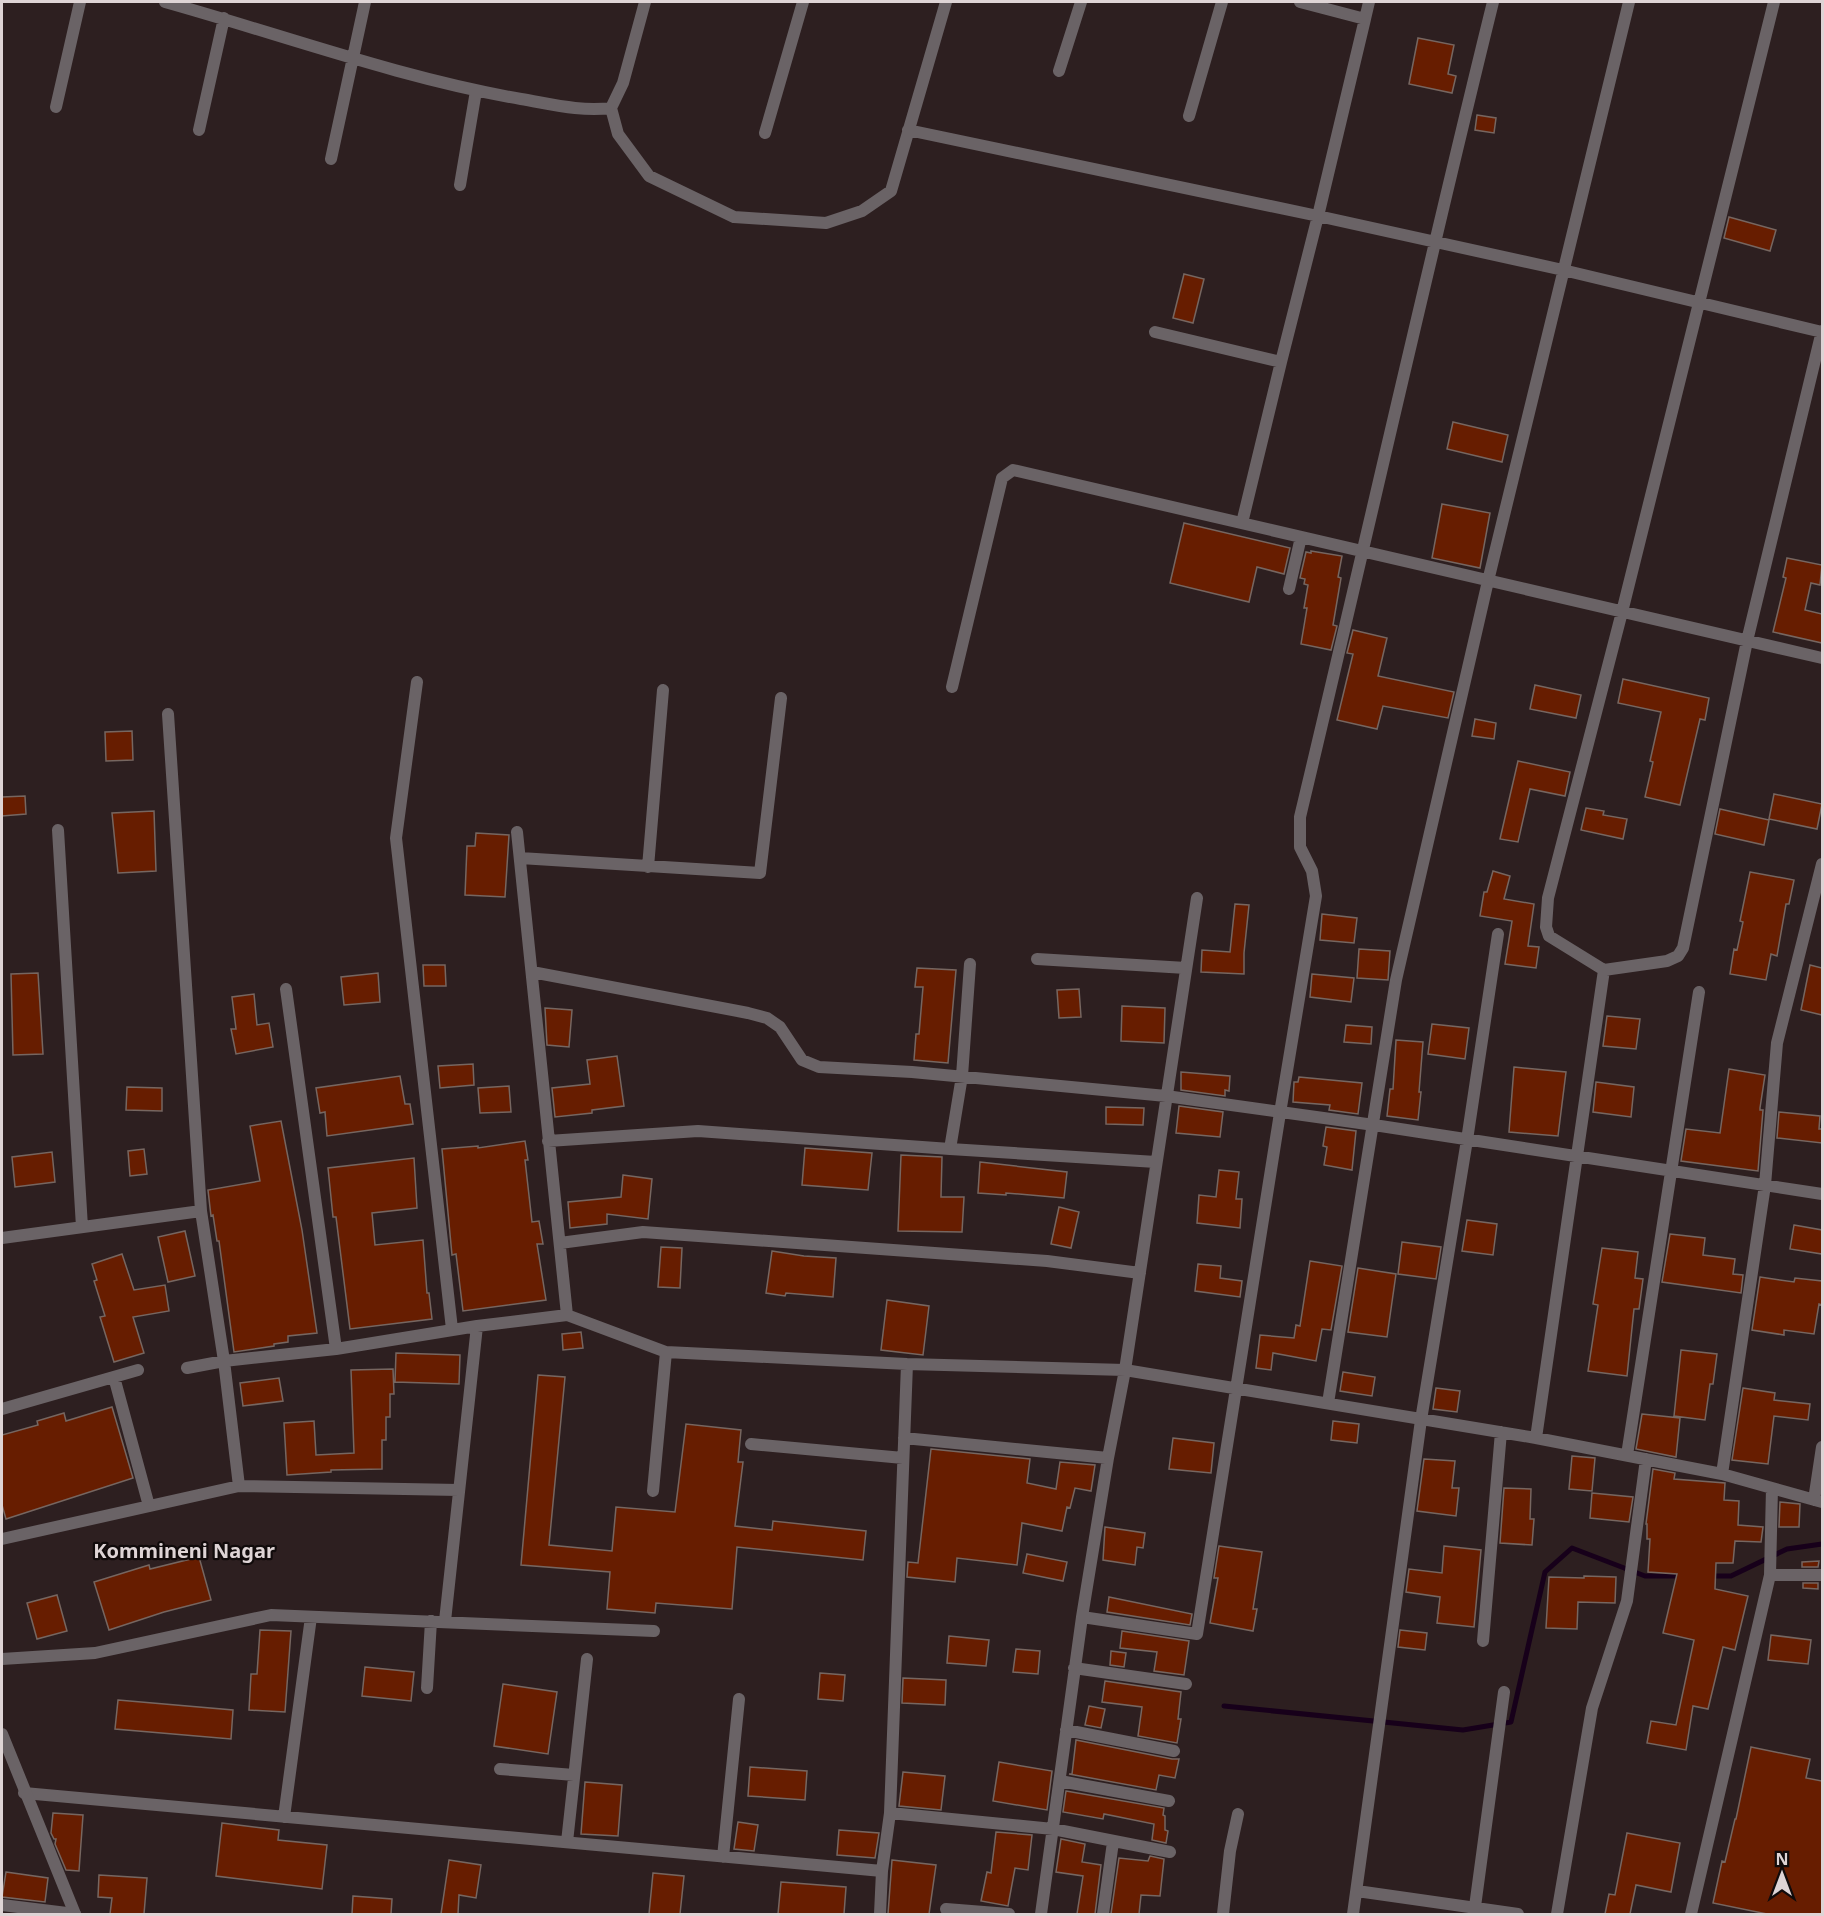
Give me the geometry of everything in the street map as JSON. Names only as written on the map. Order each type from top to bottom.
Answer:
[{"type":"street","points":[[56,107],[80,2]]},
{"type":"street","points":[[165,2],[476,91],[590,110],[611,108]]},
{"type":"street","points":[[332,159],[365,2]]},
{"type":"street","points":[[645,2],[623,83],[611,108],[618,134],[649,176],[734,217],[826,223],[862,212],[891,191],[946,2]]},
{"type":"street","points":[[765,133],[802,2]]},
{"type":"street","points":[[1059,71],[1081,2]]},
{"type":"street","points":[[1189,116],[1222,2]]},
{"type":"street","points":[[1300,2],[1365,19]]},
{"type":"street","points":[[1242,523],[1369,2]]},
{"type":"street","points":[[1082,1617],[1197,1634],[1316,896],[1312,871],[1300,847],[1300,817],[1364,552],[1434,243],[1493,2]]},
{"type":"street","points":[[1328,1403],[1396,980],[1488,581],[1629,2]]},
{"type":"street","points":[[908,130],[1563,270],[1698,304],[1822,332],[1748,641],[1683,948],[1678,956],[1667,962],[1604,970],[1549,936],[1546,927],[1548,898],[1622,612],[1698,304],[1774,2]]},
{"type":"street","points":[[199,129],[224,18]]},
{"type":"street","points":[[460,185],[476,91]]},
{"type":"street","points":[[1155,332],[1281,362]]},
{"type":"street","points":[[952,687],[1002,478],[1012,470],[1822,658]]},
{"type":"street","points":[[1289,589],[1301,537]]},
{"type":"street","points":[[417,682],[396,838],[452,1329]]},
{"type":"street","points":[[648,867],[663,690]]},
{"type":"street","points":[[520,858],[760,873],[781,698]]},
{"type":"street","points":[[168,714],[201,1211],[225,1361],[239,1486]]},
{"type":"street","points":[[58,830],[82,1227]]},
{"type":"street","points":[[517,832],[567,1315]]},
{"type":"street","points":[[1722,1474],[1765,1185],[1777,1043],[1822,864]]},
{"type":"street","points":[[1041,1914],[1074,1668],[1108,1458],[1125,1370],[1197,898]]},
{"type":"street","points":[[1353,1914],[1421,1420],[1498,934]]},
{"type":"street","points":[[1037,959],[1186,968]]},
{"type":"street","points":[[950,1149],[962,1077],[970,964]]},
{"type":"street","points":[[1536,1438],[1604,970]]},
{"type":"street","points":[[531,972],[767,1018],[780,1027],[802,1060],[819,1068],[912,1072],[1166,1096],[1374,1125],[1822,1194]]},
{"type":"street","points":[[286,989],[336,1348]]},
{"type":"street","points":[[1628,1455],[1699,992]]},
{"type":"street","points":[[548,1141],[698,1131],[1156,1162]]},
{"type":"street","points":[[2,1238],[201,1211]]},
{"type":"street","points":[[560,1244],[644,1232],[1047,1261],[1140,1273]]},
{"type":"street","points":[[186,1368],[336,1348],[452,1329],[567,1315],[666,1352],[907,1364],[1125,1370],[1628,1455],[1722,1474],[1818,1501],[1822,1447]]},
{"type":"street","points":[[445,1622],[477,1326]]},
{"type":"street","points":[[653,1491],[666,1352]]},
{"type":"street","points":[[880,1914],[882,1871],[890,1813],[907,1364]]},
{"type":"street","points":[[2,1409],[138,1370]]},
{"type":"street","points":[[114,1377],[149,1506]]},
{"type":"street","points":[[1483,1641],[1501,1432]]},
{"type":"street","points":[[904,1438],[1108,1458]]},
{"type":"street","points":[[751,1444],[903,1458]]},
{"type":"street","points":[[1557,1914],[1592,1708],[1627,1601],[1646,1459]]},
{"type":"street","points":[[2,1539],[239,1486],[459,1490]]},
{"type":"street","points":[[1691,1914],[1770,1572],[1772,1488]]},
{"type":"street","points":[[1770,1572],[1822,1575]]},
{"type":"street","points":[[2,1659],[95,1653],[271,1615],[654,1631]]},
{"type":"street","points":[[284,1817],[311,1617]]},
{"type":"street","points":[[427,1688],[431,1621]]},
{"type":"street","points":[[567,1842],[587,1659]]},
{"type":"street","points":[[1074,1668],[1186,1684]]},
{"type":"street","points":[[1474,1911],[1504,1692]]},
{"type":"street","points":[[723,1857],[739,1699]]},
{"type":"street","points":[[1066,1730],[1174,1751]]},
{"type":"street","points":[[2,1737],[75,1914],[2,1905]]},
{"type":"street","points":[[500,1768],[574,1775]]},
{"type":"street","points":[[1060,1781],[1169,1801]]},
{"type":"street","points":[[24,1793],[882,1871]]},
{"type":"street","points":[[890,1813],[1053,1829],[1170,1852]]},
{"type":"street","points":[[1223,1914],[1230,1851],[1238,1814]]},
{"type":"street","points":[[1103,1914],[1113,1842]]},
{"type":"street","points":[[1357,1891],[1474,1911],[1518,1914]]},
{"type":"street","points":[[946,1909],[1009,1914]]},
{"type":"building","points":[[1418,38],[1454,45],[1448,74],[1456,76],[1452,93],[1409,84]]},
{"type":"building","points":[[1477,115],[1496,118],[1494,133],[1475,130]]},
{"type":"building","points":[[1729,217],[1776,230],[1770,251],[1724,238]]},
{"type":"building","points":[[1184,274],[1204,279],[1193,323],[1173,318]]},
{"type":"building","points":[[1453,422],[1508,435],[1502,462],[1447,449]]},
{"type":"building","points":[[1442,504],[1490,513],[1480,568],[1432,558]]},
{"type":"building","points":[[1184,523],[1290,548],[1284,574],[1257,567],[1249,602],[1170,583]]},
{"type":"building","points":[[1311,551],[1342,556],[1338,577],[1341,578],[1333,625],[1337,626],[1331,650],[1301,644],[1308,585],[1304,584],[1305,579],[1300,578],[1306,552],[1311,553]]},
{"type":"building","points":[[1787,558],[1822,565],[1820,585],[1811,583],[1805,610],[1822,614],[1822,643],[1773,632],[1786,578],[1783,577]]},
{"type":"building","points":[[1353,630],[1387,638],[1378,676],[1454,692],[1448,718],[1383,706],[1377,729],[1337,720],[1353,654],[1347,653]]},
{"type":"building","points":[[1623,679],[1709,698],[1705,720],[1700,719],[1680,805],[1645,797],[1661,712],[1618,703]]},
{"type":"building","points":[[1535,685],[1581,695],[1576,718],[1530,709]]},
{"type":"building","points":[[1475,719],[1496,723],[1494,739],[1472,736]]},
{"type":"building","points":[[132,731],[133,760],[106,761],[105,732]]},
{"type":"building","points":[[1518,761],[1570,772],[1565,796],[1530,789],[1518,842],[1500,839]]},
{"type":"building","points":[[1774,794],[1822,804],[1817,829],[1769,819]]},
{"type":"building","points":[[25,796],[26,814],[2,816],[2,797]]},
{"type":"building","points":[[1586,808],[1604,811],[1603,815],[1627,819],[1623,839],[1581,830]]},
{"type":"building","points":[[1720,809],[1769,820],[1764,845],[1715,834]]},
{"type":"building","points":[[154,811],[156,871],[118,873],[112,813]]},
{"type":"building","points":[[476,833],[509,835],[505,897],[465,895],[467,846],[475,846]]},
{"type":"building","points":[[1493,871],[1510,876],[1504,899],[1534,904],[1528,946],[1539,947],[1536,968],[1505,964],[1512,921],[1480,916],[1484,892],[1487,892]]},
{"type":"building","points":[[1750,872],[1794,880],[1789,904],[1786,904],[1777,956],[1771,954],[1766,980],[1730,974],[1734,949],[1737,950],[1743,922],[1740,921]]},
{"type":"building","points":[[1235,904],[1249,905],[1244,974],[1201,972],[1202,950],[1230,952]]},
{"type":"building","points":[[1322,914],[1357,918],[1354,943],[1320,940]]},
{"type":"building","points":[[1359,949],[1390,951],[1388,980],[1357,978]]},
{"type":"building","points":[[423,965],[445,965],[446,986],[424,986]]},
{"type":"building","points":[[1810,965],[1822,968],[1822,1015],[1801,1010]]},
{"type":"building","points":[[917,968],[956,970],[948,1063],[914,1060],[923,987],[915,987]]},
{"type":"building","points":[[38,973],[43,1054],[13,1055],[11,974]]},
{"type":"building","points":[[378,973],[380,1002],[344,1005],[341,977]]},
{"type":"building","points":[[1312,974],[1354,978],[1351,1002],[1310,997]]},
{"type":"building","points":[[1079,989],[1081,1017],[1059,1018],[1057,990]]},
{"type":"building","points":[[254,994],[257,1025],[269,1023],[273,1047],[236,1054],[231,1029],[236,1029],[232,997]]},
{"type":"building","points":[[1122,1006],[1165,1008],[1164,1043],[1121,1041]]},
{"type":"building","points":[[545,1008],[572,1010],[569,1047],[547,1045]]},
{"type":"building","points":[[1607,1016],[1640,1019],[1636,1049],[1603,1046]]},
{"type":"building","points":[[1432,1024],[1469,1028],[1465,1059],[1428,1054]]},
{"type":"building","points":[[1346,1025],[1372,1027],[1371,1044],[1344,1042]]},
{"type":"building","points":[[1396,1040],[1423,1042],[1418,1120],[1387,1116],[1390,1089],[1393,1089]]},
{"type":"building","points":[[617,1056],[624,1106],[592,1110],[592,1113],[555,1117],[552,1088],[590,1084],[587,1060]]},
{"type":"building","points":[[473,1064],[474,1085],[440,1088],[438,1066]]},
{"type":"building","points":[[1514,1067],[1566,1072],[1558,1136],[1509,1132]]},
{"type":"building","points":[[1729,1069],[1765,1075],[1760,1108],[1763,1110],[1758,1171],[1681,1161],[1686,1129],[1720,1133]]},
{"type":"building","points":[[1181,1072],[1230,1076],[1229,1091],[1225,1090],[1225,1096],[1181,1090]]},
{"type":"building","points":[[400,1076],[405,1104],[410,1104],[413,1124],[327,1136],[325,1112],[320,1113],[316,1088]]},
{"type":"building","points":[[1299,1077],[1362,1083],[1358,1114],[1329,1110],[1330,1105],[1293,1102],[1294,1082],[1298,1082]]},
{"type":"building","points":[[1596,1082],[1634,1087],[1631,1117],[1593,1112]]},
{"type":"building","points":[[509,1086],[511,1112],[480,1113],[478,1088]]},
{"type":"building","points":[[127,1087],[162,1088],[162,1111],[126,1110]]},
{"type":"building","points":[[1179,1106],[1223,1112],[1220,1137],[1176,1133]]},
{"type":"building","points":[[1106,1107],[1144,1108],[1143,1125],[1106,1124]]},
{"type":"building","points":[[1779,1112],[1820,1116],[1819,1129],[1822,1129],[1822,1143],[1777,1138]]},
{"type":"building","points":[[281,1121],[302,1230],[317,1333],[288,1336],[288,1342],[234,1352],[219,1241],[217,1241],[213,1215],[211,1216],[208,1190],[260,1181],[250,1126]]},
{"type":"building","points":[[1326,1127],[1356,1131],[1352,1170],[1324,1165],[1327,1147],[1323,1146]]},
{"type":"building","points":[[525,1141],[532,1222],[539,1221],[543,1244],[537,1244],[546,1300],[463,1311],[456,1254],[452,1255],[442,1149],[478,1146],[478,1148]]},
{"type":"building","points":[[805,1148],[872,1153],[868,1190],[802,1185]]},
{"type":"building","points":[[144,1149],[147,1174],[130,1176],[128,1151]]},
{"type":"building","points":[[52,1152],[55,1182],[15,1187],[12,1157]]},
{"type":"building","points":[[901,1155],[942,1157],[941,1197],[964,1197],[962,1232],[898,1231]]},
{"type":"building","points":[[414,1158],[417,1208],[372,1213],[375,1245],[423,1240],[427,1293],[429,1293],[432,1319],[350,1329],[328,1168]]},
{"type":"building","points":[[980,1162],[1067,1172],[1064,1198],[978,1193]]},
{"type":"building","points":[[1219,1170],[1239,1172],[1236,1199],[1242,1199],[1240,1228],[1197,1223],[1199,1195],[1216,1197]]},
{"type":"building","points":[[623,1175],[652,1179],[648,1219],[607,1214],[607,1224],[570,1228],[568,1202],[621,1197]]},
{"type":"building","points":[[1059,1207],[1079,1212],[1071,1248],[1051,1244]]},
{"type":"building","points":[[1467,1220],[1497,1224],[1493,1255],[1462,1251]]},
{"type":"building","points":[[1794,1225],[1822,1230],[1822,1254],[1790,1249]]},
{"type":"building","points":[[185,1231],[195,1276],[168,1282],[158,1237]]},
{"type":"building","points":[[1670,1234],[1705,1238],[1703,1255],[1735,1259],[1733,1274],[1743,1275],[1741,1293],[1662,1282]]},
{"type":"building","points":[[1402,1242],[1441,1247],[1436,1279],[1398,1274]]},
{"type":"building","points":[[661,1247],[682,1248],[680,1288],[658,1287]]},
{"type":"building","points":[[1602,1248],[1638,1252],[1635,1278],[1643,1279],[1639,1309],[1634,1309],[1627,1376],[1588,1371],[1598,1305],[1593,1304]]},
{"type":"building","points":[[772,1251],[836,1258],[833,1297],[786,1293],[785,1296],[766,1293]]},
{"type":"building","points":[[122,1254],[134,1290],[165,1285],[169,1311],[133,1317],[144,1353],[114,1362],[100,1317],[105,1316],[94,1281],[97,1280],[92,1264]]},
{"type":"building","points":[[1310,1261],[1342,1266],[1331,1330],[1322,1329],[1316,1361],[1273,1353],[1271,1370],[1256,1368],[1260,1335],[1294,1338],[1296,1325],[1300,1326]]},
{"type":"building","points":[[1198,1264],[1221,1266],[1220,1278],[1242,1281],[1240,1297],[1195,1291]]},
{"type":"building","points":[[1358,1268],[1396,1274],[1387,1337],[1348,1332]]},
{"type":"building","points":[[1760,1277],[1794,1282],[1795,1278],[1822,1281],[1822,1305],[1819,1304],[1814,1334],[1784,1330],[1784,1335],[1752,1330]]},
{"type":"building","points":[[887,1300],[929,1306],[923,1355],[881,1350]]},
{"type":"building","points":[[581,1332],[583,1348],[563,1350],[562,1334]]},
{"type":"building","points":[[1681,1350],[1717,1354],[1705,1420],[1674,1416]]},
{"type":"building","points":[[396,1353],[460,1355],[459,1384],[395,1382]]},
{"type":"building","points":[[393,1369],[394,1394],[390,1394],[390,1417],[386,1417],[386,1440],[382,1440],[382,1469],[331,1470],[331,1472],[287,1475],[284,1423],[314,1421],[316,1455],[354,1453],[351,1370]]},
{"type":"building","points":[[1343,1372],[1375,1377],[1372,1396],[1340,1391]]},
{"type":"building","points":[[538,1375],[565,1377],[549,1545],[612,1551],[616,1507],[675,1512],[686,1424],[741,1430],[738,1462],[743,1462],[735,1526],[772,1530],[773,1521],[866,1531],[863,1560],[737,1547],[732,1609],[656,1603],[655,1613],[607,1609],[610,1572],[521,1565]]},
{"type":"building","points":[[279,1378],[283,1401],[243,1406],[240,1383]]},
{"type":"building","points":[[1436,1388],[1460,1391],[1457,1412],[1433,1409]]},
{"type":"building","points":[[1743,1388],[1775,1393],[1774,1400],[1810,1404],[1808,1420],[1774,1416],[1768,1464],[1732,1460]]},
{"type":"building","points":[[112,1407],[133,1478],[6,1519],[2,1505],[2,1435],[38,1425],[37,1421],[64,1413],[66,1421]]},
{"type":"building","points":[[1642,1414],[1680,1418],[1676,1457],[1636,1449]]},
{"type":"building","points":[[1333,1421],[1359,1424],[1357,1443],[1331,1440]]},
{"type":"building","points":[[1173,1438],[1214,1443],[1211,1473],[1169,1469]]},
{"type":"building","points":[[931,1449],[1030,1459],[1027,1483],[1056,1489],[1060,1462],[1095,1465],[1091,1491],[1075,1488],[1070,1508],[1067,1507],[1062,1531],[1022,1523],[1017,1565],[957,1558],[955,1582],[907,1577],[908,1562],[918,1563]]},
{"type":"building","points":[[1572,1456],[1595,1458],[1592,1491],[1569,1489]]},
{"type":"building","points":[[1424,1459],[1455,1461],[1452,1488],[1459,1488],[1456,1516],[1417,1511]]},
{"type":"building","points":[[1653,1469],[1675,1473],[1674,1479],[1725,1483],[1724,1500],[1739,1501],[1738,1525],[1763,1527],[1761,1542],[1735,1541],[1733,1563],[1716,1563],[1715,1589],[1748,1596],[1735,1650],[1723,1647],[1708,1709],[1693,1706],[1686,1750],[1647,1743],[1651,1721],[1676,1725],[1694,1640],[1663,1633],[1677,1574],[1648,1572],[1650,1539],[1647,1539],[1646,1524]]},
{"type":"building","points":[[1504,1488],[1531,1489],[1530,1519],[1534,1519],[1532,1545],[1500,1543]]},
{"type":"building","points":[[1592,1493],[1633,1497],[1629,1522],[1590,1518]]},
{"type":"building","points":[[1780,1502],[1800,1504],[1799,1527],[1779,1527]]},
{"type":"building","points":[[1105,1527],[1145,1533],[1143,1548],[1137,1547],[1135,1565],[1103,1560]]},
{"type":"building","points":[[1219,1546],[1262,1552],[1253,1609],[1257,1609],[1253,1631],[1210,1623],[1218,1578],[1214,1578]]},
{"type":"building","points":[[1444,1546],[1481,1550],[1474,1627],[1437,1623],[1440,1597],[1406,1592],[1409,1569],[1442,1573]]},
{"type":"building","points":[[1027,1554],[1067,1562],[1063,1581],[1023,1573]]},
{"type":"building","points":[[199,1557],[211,1600],[109,1630],[94,1582],[149,1565],[150,1569]]},
{"type":"building","points":[[1819,1561],[1818,1567],[1802,1567],[1802,1562]]},
{"type":"building","points":[[1584,1576],[1616,1577],[1615,1603],[1578,1602],[1577,1629],[1546,1628],[1549,1577],[1584,1578]]},
{"type":"building","points":[[1803,1583],[1818,1583],[1818,1589],[1803,1588]]},
{"type":"building","points":[[57,1595],[67,1631],[37,1639],[27,1603]]},
{"type":"building","points":[[1109,1597],[1192,1614],[1190,1625],[1107,1612]]},
{"type":"building","points":[[260,1630],[291,1631],[285,1712],[249,1710],[251,1674],[257,1674]]},
{"type":"building","points":[[1400,1630],[1427,1633],[1425,1650],[1398,1647]]},
{"type":"building","points":[[1122,1631],[1189,1641],[1184,1675],[1154,1671],[1157,1652],[1120,1648]]},
{"type":"building","points":[[1771,1635],[1811,1640],[1808,1664],[1768,1660]]},
{"type":"building","points":[[949,1636],[989,1640],[986,1666],[947,1663]]},
{"type":"building","points":[[1016,1649],[1040,1651],[1038,1674],[1013,1672]]},
{"type":"building","points":[[1111,1651],[1126,1653],[1124,1667],[1110,1665]]},
{"type":"building","points":[[365,1667],[414,1672],[411,1701],[362,1696]]},
{"type":"building","points":[[820,1673],[845,1675],[843,1701],[818,1699]]},
{"type":"building","points":[[903,1678],[946,1680],[945,1705],[902,1703]]},
{"type":"building","points":[[1105,1681],[1181,1692],[1178,1719],[1181,1719],[1177,1743],[1138,1736],[1142,1707],[1102,1702]]},
{"type":"building","points":[[503,1684],[557,1692],[548,1754],[494,1746]]},
{"type":"building","points":[[118,1700],[233,1710],[231,1739],[115,1729]]},
{"type":"building","points":[[1089,1706],[1105,1709],[1101,1728],[1085,1725]]},
{"type":"building","points":[[1076,1740],[1179,1759],[1175,1778],[1159,1775],[1156,1790],[1069,1774],[1072,1774]]},
{"type":"building","points":[[1751,1747],[1810,1759],[1806,1778],[1822,1781],[1822,1914],[1767,1914],[1713,1903],[1722,1861],[1725,1862],[1736,1819]]},
{"type":"building","points":[[999,1762],[1052,1771],[1047,1810],[993,1801]]},
{"type":"building","points":[[750,1767],[807,1771],[805,1800],[748,1796]]},
{"type":"building","points":[[903,1772],[945,1776],[941,1810],[899,1806]]},
{"type":"building","points":[[585,1782],[622,1785],[618,1836],[581,1834]]},
{"type":"building","points":[[1066,1791],[1164,1808],[1165,1830],[1168,1831],[1166,1843],[1152,1840],[1154,1824],[1104,1814],[1103,1819],[1063,1812]]},
{"type":"building","points":[[53,1813],[83,1815],[79,1871],[66,1870],[55,1844],[56,1839],[51,1833]]},
{"type":"building","points":[[738,1822],[758,1825],[754,1851],[734,1849]]},
{"type":"building","points":[[222,1823],[279,1830],[278,1840],[327,1845],[322,1889],[216,1876]]},
{"type":"building","points":[[839,1830],[879,1833],[875,1858],[837,1855]]},
{"type":"building","points":[[996,1832],[1032,1835],[1028,1870],[1015,1868],[1008,1906],[981,1901],[987,1872],[991,1873]]},
{"type":"building","points":[[1627,1833],[1680,1843],[1671,1892],[1636,1885],[1630,1914],[1605,1914],[1609,1894],[1615,1895]]},
{"type":"building","points":[[1061,1839],[1085,1844],[1082,1862],[1101,1865],[1095,1914],[1077,1914],[1083,1876],[1056,1872]]},
{"type":"building","points":[[1150,1856],[1164,1859],[1160,1896],[1141,1895],[1139,1914],[1111,1914],[1119,1858],[1148,1861]]},
{"type":"building","points":[[449,1860],[481,1865],[476,1898],[459,1895],[458,1914],[441,1914]]},
{"type":"building","points":[[892,1860],[936,1865],[929,1914],[888,1914]]},
{"type":"building","points":[[6,1872],[48,1878],[45,1902],[2,1897]]},
{"type":"building","points":[[653,1873],[684,1876],[680,1914],[649,1914]]},
{"type":"building","points":[[99,1875],[147,1878],[144,1914],[110,1914],[112,1898],[98,1897]]},
{"type":"building","points":[[781,1882],[846,1887],[844,1914],[778,1914]]},
{"type":"building","points":[[353,1896],[392,1899],[391,1914],[352,1914]]},
{"type":"waterway","points":[[1710,1576],[1731,1576],[1787,1549],[1822,1544]]},
{"type":"waterway","points":[[1224,1706],[1463,1730],[1511,1722],[1545,1572],[1572,1548],[1645,1576],[1683,1576]]},
{"type":"district","name":"Kommineni Nagar","points":[[184,1550]]}]
